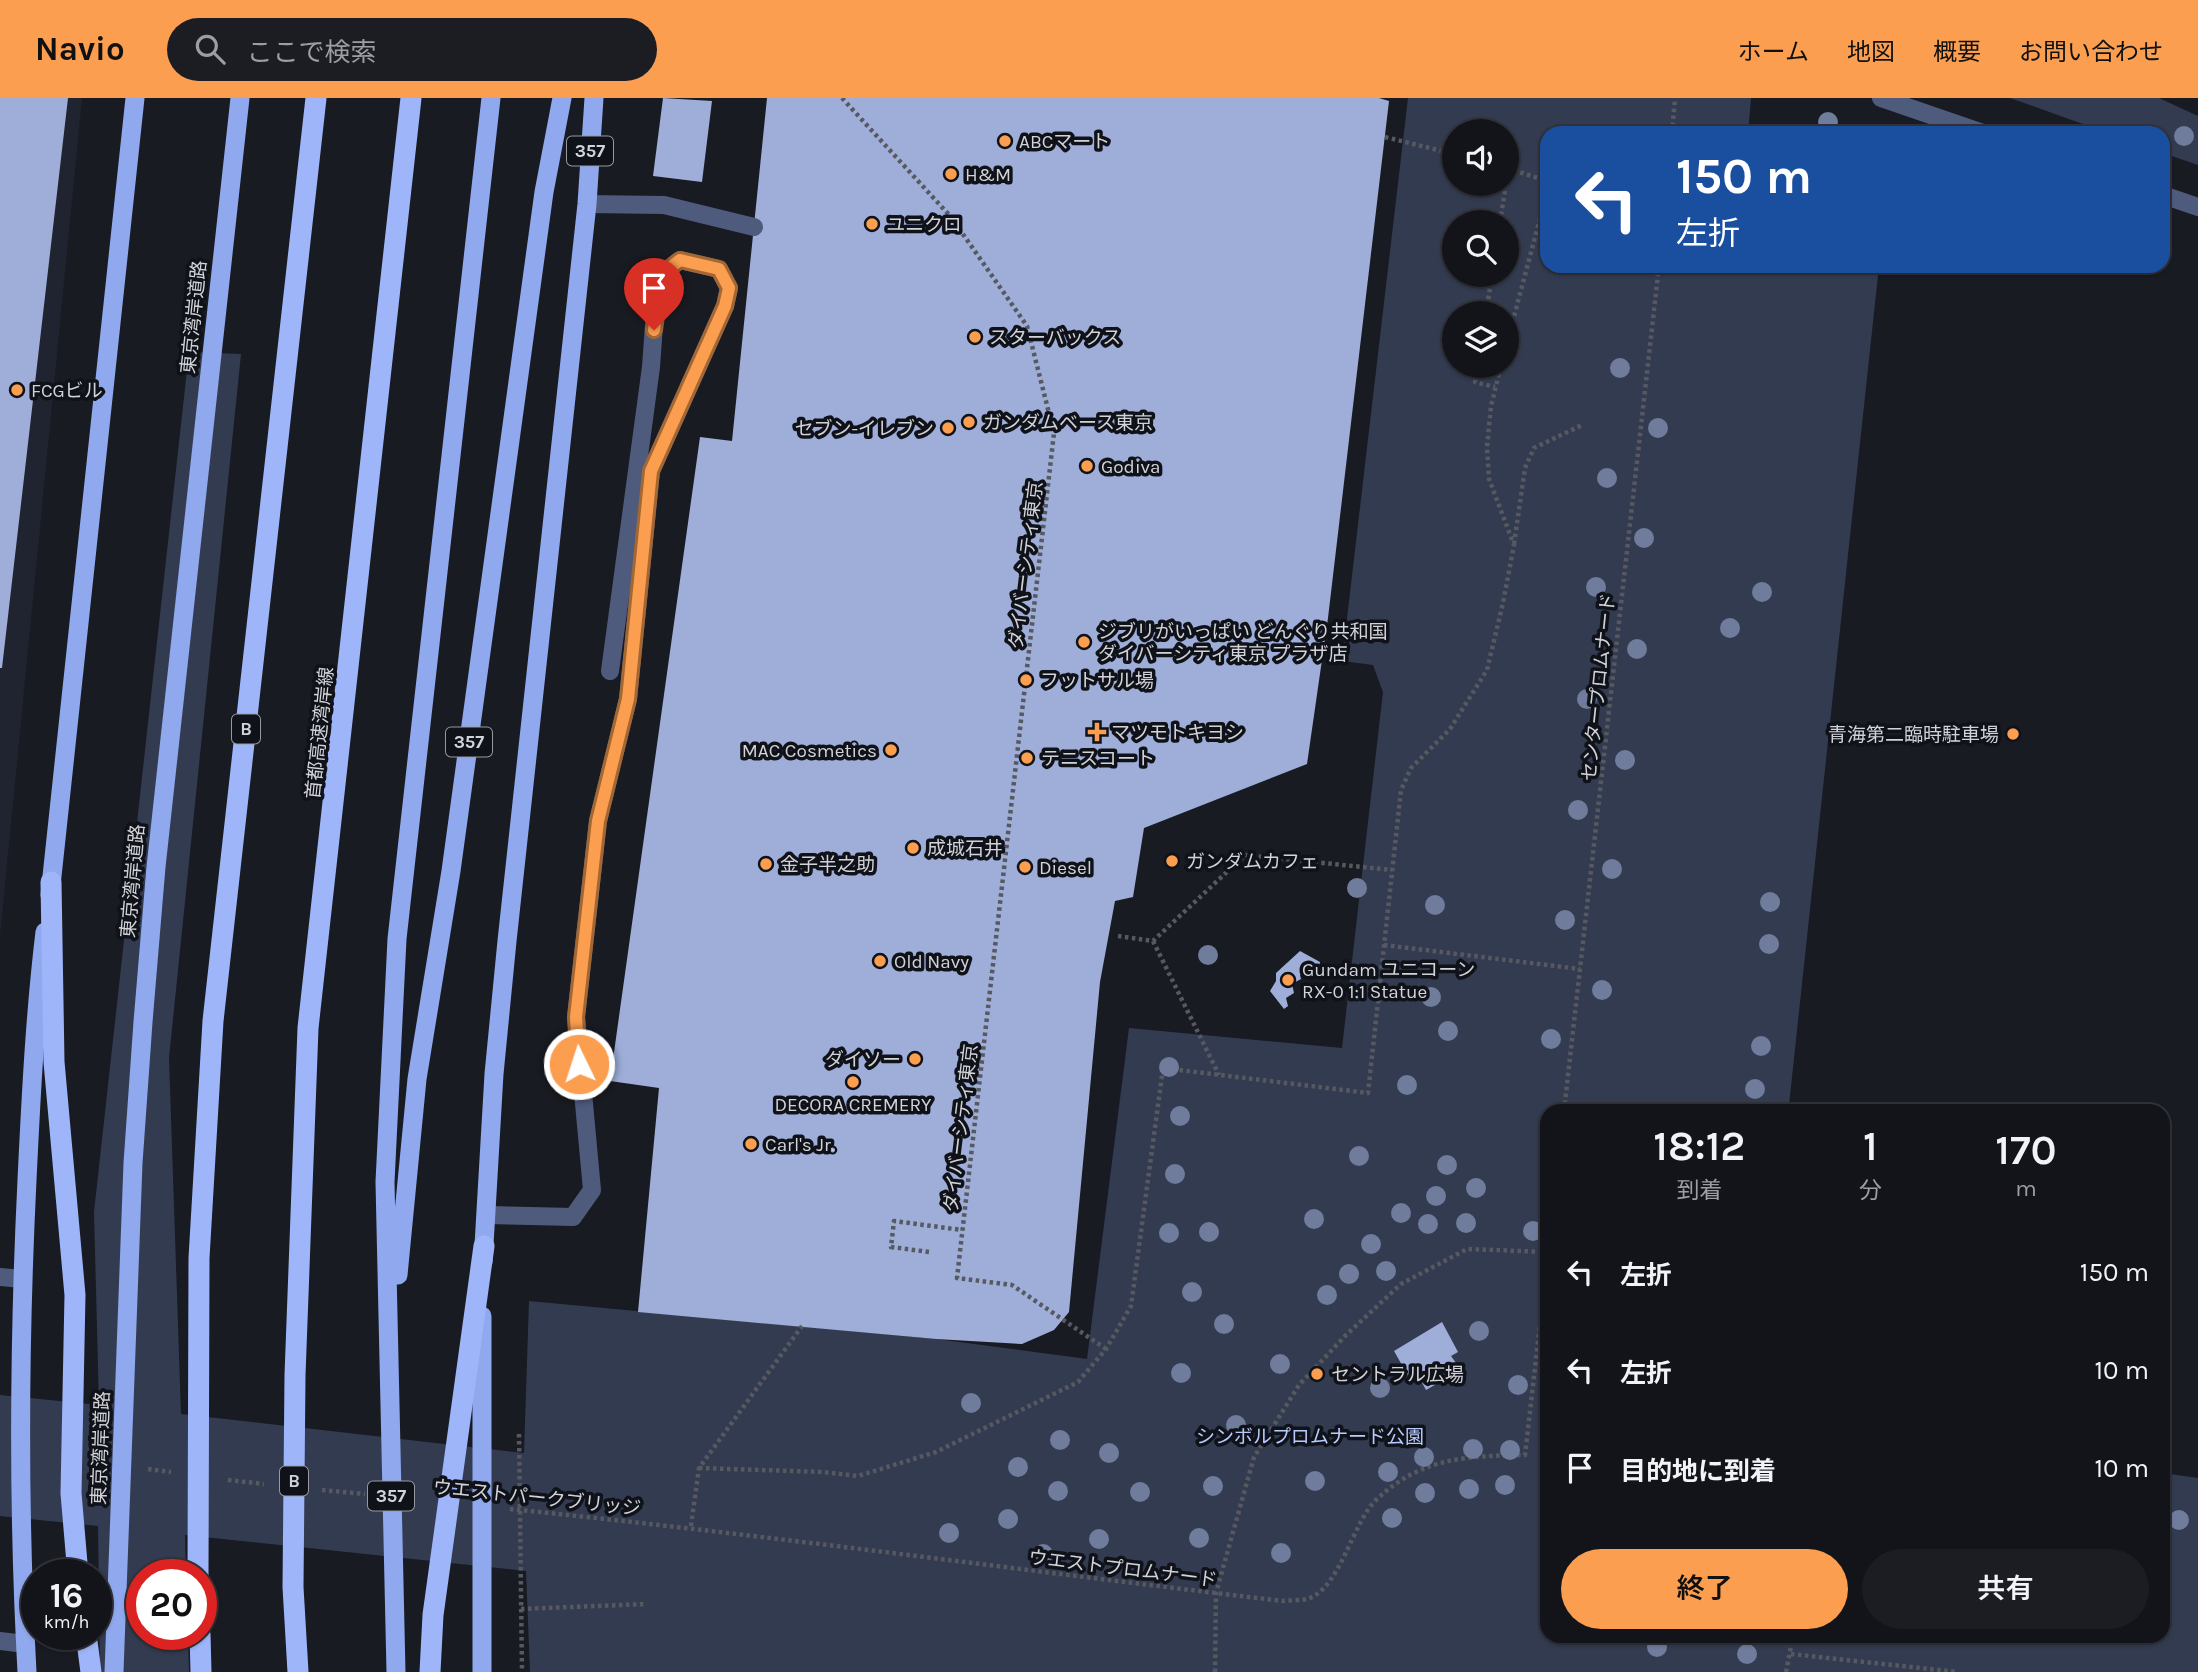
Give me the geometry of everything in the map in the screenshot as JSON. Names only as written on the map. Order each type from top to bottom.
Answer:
[{"type":"highway","points":[[24,1559],[20,1358],[35,1010],[135,98]]},
{"type":"highway","name":"東京湾岸道路","points":[[114,1672],[133,1163],[143,1022],[156,867],[240,98]]},
{"type":"highway","name":"B","points":[[198,1559],[199,1258],[213,1021],[316,98]]},
{"type":"highway","name":"首都高速湾岸線","points":[[298,1672],[293,1587],[295,1375],[308,1028],[411,98]]},
{"type":"highway","name":"357","points":[[396,1672],[387,1388],[386,1182],[397,939],[491,98]]},
{"type":"highway","name":"357","points":[[387,1388],[417,1079],[451,871],[544,192],[562,98]]},
{"type":"highway","name":"357","points":[[482,1672],[480,1401],[486,1215],[507,940],[587,204],[594,98]]},
{"type":"highway","points":[[51,882],[54,1062],[75,1295],[71,1493],[76,1559]]},
{"type":"highway","points":[[430,1672],[433,1615],[484,1246]]},
{"type":"highway","points":[[25,1650],[27,1672]]},
{"type":"highway","points":[[88,1650],[91,1672]]},
{"type":"highway","points":[[200,1650],[201,1672]]},
{"type":"street","points":[[1881,98],[1963,126]]},
{"type":"street","points":[[2170,197],[2198,207]]},
{"type":"street","points":[[587,204],[664,205],[754,227]]},
{"type":"street","points":[[486,1215],[573,1217],[592,1190],[576,1017],[597,834],[628,699],[651,471],[725,306],[729,288],[719,269],[702,263],[680,260],[662,274],[610,671]]},
{"type":"street","points":[[0,1277],[22,1279]]},
{"type":"street","points":[[0,1641],[21,1644]]},
{"type":"path","name":"ダイバーシティ東京","points":[[842,98],[951,217],[1027,326],[1054,433],[957,1278],[1012,1284],[1106,1349]]},
{"type":"path","points":[[1673,126],[1675,98]]},
{"type":"path","points":[[1385,136],[1442,151]]},
{"type":"path","points":[[1519,172],[1540,179]]},
{"type":"path","points":[[1518,301],[1540,218]]},
{"type":"path","name":"センタープロムナード","points":[[1565,1104],[1658,273]]},
{"type":"path","points":[[1476,378],[1475,382],[1495,387]]},
{"type":"path","points":[[1498,378],[1487,447],[1489,479],[1514,545]]},
{"type":"path","points":[[699,1468],[823,1472],[858,1476],[936,1452],[1078,1382],[1106,1349],[1131,1306],[1163,1068],[1368,1093],[1401,790],[1411,768],[1450,729],[1487,670],[1514,545],[1523,478],[1534,448],[1582,425]]},
{"type":"path","points":[[1153,942],[1245,855],[1392,870]]},
{"type":"path","points":[[1118,936],[1153,942]]},
{"type":"path","points":[[1153,942],[1219,1075]]},
{"type":"path","points":[[1384,945],[1580,969]]},
{"type":"path","points":[[929,1252],[891,1247],[894,1221],[962,1230]]},
{"type":"path","points":[[1215,1672],[1216,1593],[1254,1457],[1299,1385],[1346,1335],[1401,1284],[1467,1249],[1540,1252]]},
{"type":"path","name":"ウエストプロムナード","points":[[654,1523],[1283,1601],[1311,1598],[1332,1577],[1374,1502],[1410,1474],[1465,1456],[1525,1455],[1540,1324]]},
{"type":"path","points":[[691,1527],[699,1468],[802,1326]]},
{"type":"path","points":[[519,1434],[522,1672]]},
{"type":"path","points":[[138,1468],[179,1474]]},
{"type":"path","points":[[220,1479],[275,1485]]},
{"type":"path","points":[[316,1489],[370,1495]]},
{"type":"path","name":"ウエストパークブリッジ","points":[[505,1508],[654,1523]]},
{"type":"path","points":[[521,1609],[647,1604]]},
{"type":"path","points":[[1786,1672],[1792,1643]]},
{"type":"path","points":[[1791,1654],[1957,1672]]},
{"type":"shaded area","points":[[0,98],[82,98],[0,936]]},
{"type":"green space","name":"シンボルプロムナード公園","points":[[1408,98],[1751,98],[1749,126],[1540,126],[1540,273],[1878,273],[1789,1104],[1540,1104],[1540,1643],[2170,1643],[2170,1474],[2198,1478],[2198,1672],[530,1672],[526,1571],[185,1535],[186,1559],[126,1559],[126,1650],[188,1650],[189,1672],[100,1672],[100,1650],[112,1650],[112,1559],[98,1559],[98,1526],[0,1516],[0,1395],[99,1405],[94,1212],[189,352],[241,354],[169,1058],[181,1414],[524,1453],[529,1301],[936,1339],[1087,1359],[1129,1028],[1342,1048],[1383,692],[1373,665],[1342,661]]},
{"type":"green space","points":[[2010,98],[2159,98],[2198,116],[2198,165],[2170,155],[2170,126],[2088,126]]},
{"type":"building","name":"FCGビル","points":[[0,98],[68,98],[2,668],[0,668]]},
{"type":"building","points":[[663,98],[712,101],[702,182],[653,176]]},
{"type":"building","points":[[767,98],[1379,98],[1389,101],[1328,618],[1307,764],[1144,828],[1133,897],[1115,901],[1100,982],[1069,1312],[1054,1330],[1022,1344],[936,1339],[638,1312],[659,1088],[610,1081],[700,437],[732,441]]},
{"type":"building","name":"Gundam ユニコーン RX-0 1:1 Statue","points":[[1300,951],[1320,962],[1319,967],[1313,967],[1312,973],[1300,975],[1301,979],[1292,984],[1294,993],[1286,998],[1288,1006],[1284,1009],[1270,991],[1276,981],[1276,973]]},
{"type":"building","points":[[1442,1322],[1458,1352],[1451,1356],[1461,1370],[1426,1390],[1419,1377],[1411,1381],[1394,1351]]},
{"type":"place","name":"ABCマート","points":[[1005,141]]},
{"type":"place","name":"H&M","points":[[951,174]]},
{"type":"place","name":"ユニクロ","points":[[872,224]]},
{"type":"place","name":"スターバックス","points":[[975,337]]},
{"type":"place","name":"FCGビル","points":[[17,390]]},
{"type":"place","name":"ガンダムベース東京","points":[[969,422]]},
{"type":"place","name":"セブン-イレブン","points":[[948,428]]},
{"type":"place","name":"Godiva","points":[[1087,466]]},
{"type":"place","name":"ジブリがいっぱい どんぐり共和国 ダイバーシティ東京 プラザ店","points":[[1084,642]]},
{"type":"place","name":"フットサル場","points":[[1026,680]]},
{"type":"place","name":"マツモトキヨシ","points":[[1097,732]]},
{"type":"place","name":"青海第二臨時駐車場","points":[[2013,734]]},
{"type":"place","name":"MAC Cosmetics","points":[[891,750]]},
{"type":"place","name":"テニスコート","points":[[1027,758]]},
{"type":"place","name":"成城石井","points":[[913,848]]},
{"type":"place","name":"ガンダムカフェ","points":[[1172,861]]},
{"type":"place","name":"金子半之助","points":[[766,864]]},
{"type":"place","name":"Diesel","points":[[1025,867]]},
{"type":"place","name":"Old Navy","points":[[880,961]]},
{"type":"place","name":"Gundam ユニコーン RX-0 1:1 Statue","points":[[1288,980]]},
{"type":"place","name":"ダイソー","points":[[915,1059]]},
{"type":"place","name":"DECORA CREMERY","points":[[853,1082]]},
{"type":"place","name":"Carl's Jr.","points":[[751,1144]]},
{"type":"place","name":"セントラル広場","points":[[1317,1374]]},
{"type":"route","points":[[579,1064],[576,1017],[598,821],[628,699],[651,471],[725,306],[729,288],[719,269],[680,260],[662,274],[654,330]]}]
